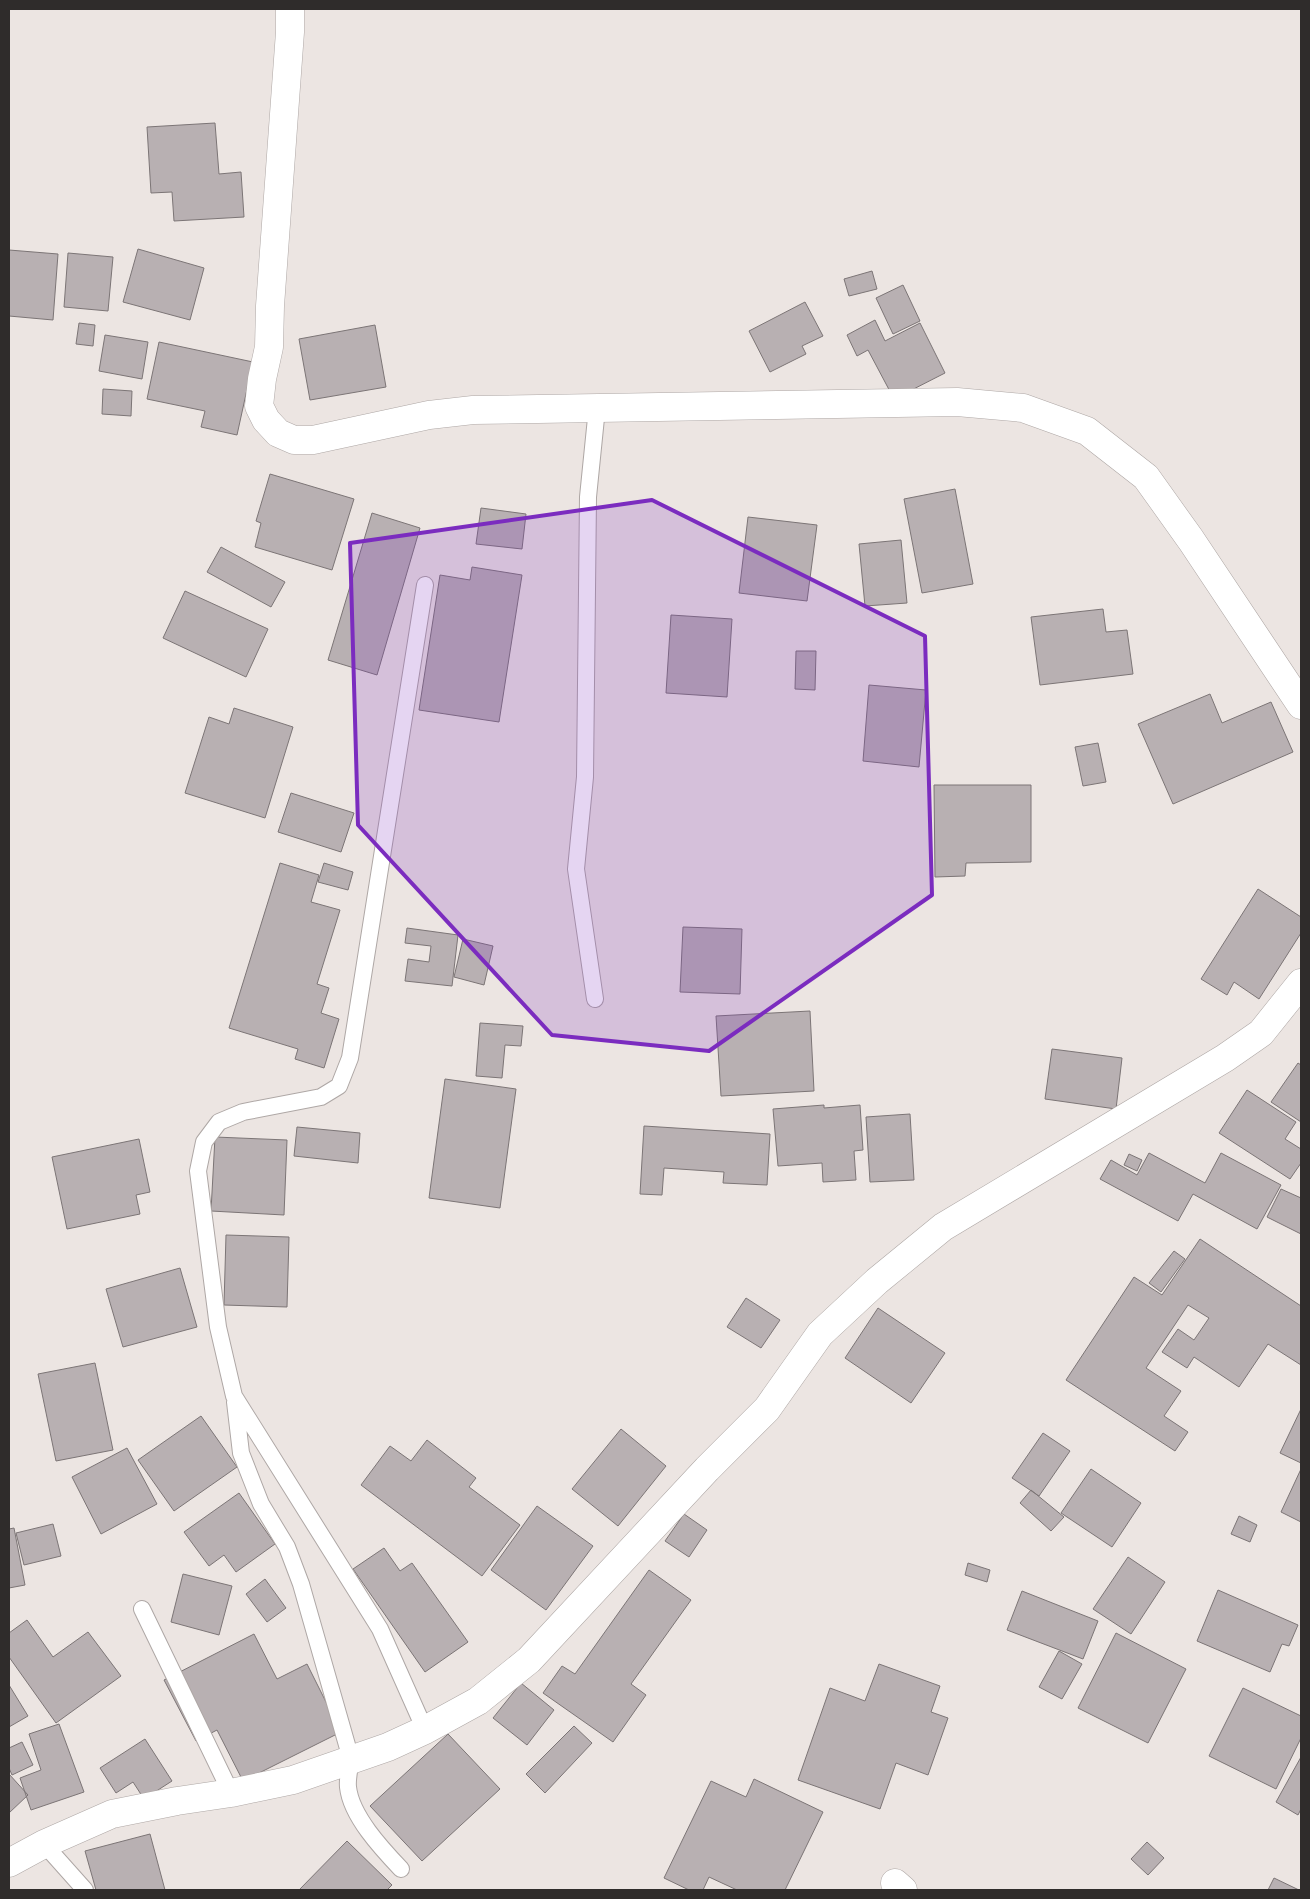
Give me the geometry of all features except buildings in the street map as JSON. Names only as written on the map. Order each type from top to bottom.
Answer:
[{"type":"street","points":[[290,9],[290,32],[270,306],[269,347],[262,379],[259,406],[266,420],[278,433],[294,440],[313,440],[429,415],[473,410],[957,402],[1023,408],[1087,431],[1146,477],[1191,540],[1301,705]]},
{"type":"street","points":[[9,1861],[112,1814],[293,1780],[388,1746],[425,1730],[478,1701],[529,1660],[706,1469],[767,1408],[820,1334],[877,1281],[943,1227],[1225,1058],[1261,1033],[1301,983]]},
{"type":"lane","points":[[595,999],[576,869],[585,777],[588,497],[597,408]]},
{"type":"lane","points":[[401,1869],[373,1840],[354,1806],[348,1786],[351,1759],[301,1584],[287,1548],[261,1504],[241,1453],[234,1396],[218,1327],[198,1171],[204,1142],[219,1122],[243,1112],[321,1098],[339,1086],[350,1058],[425,586]]},
{"type":"lane","points":[[234,1396],[380,1629],[425,1730]]},
{"type":"lane","points":[[142,1608],[231,1793]]},
{"type":"lane","points":[[44,1844],[84,1890]]},
{"type":"highlighted area","points":[[652,500],[925,636],[932,895],[709,1051],[552,1035],[358,825],[350,543]]}]
